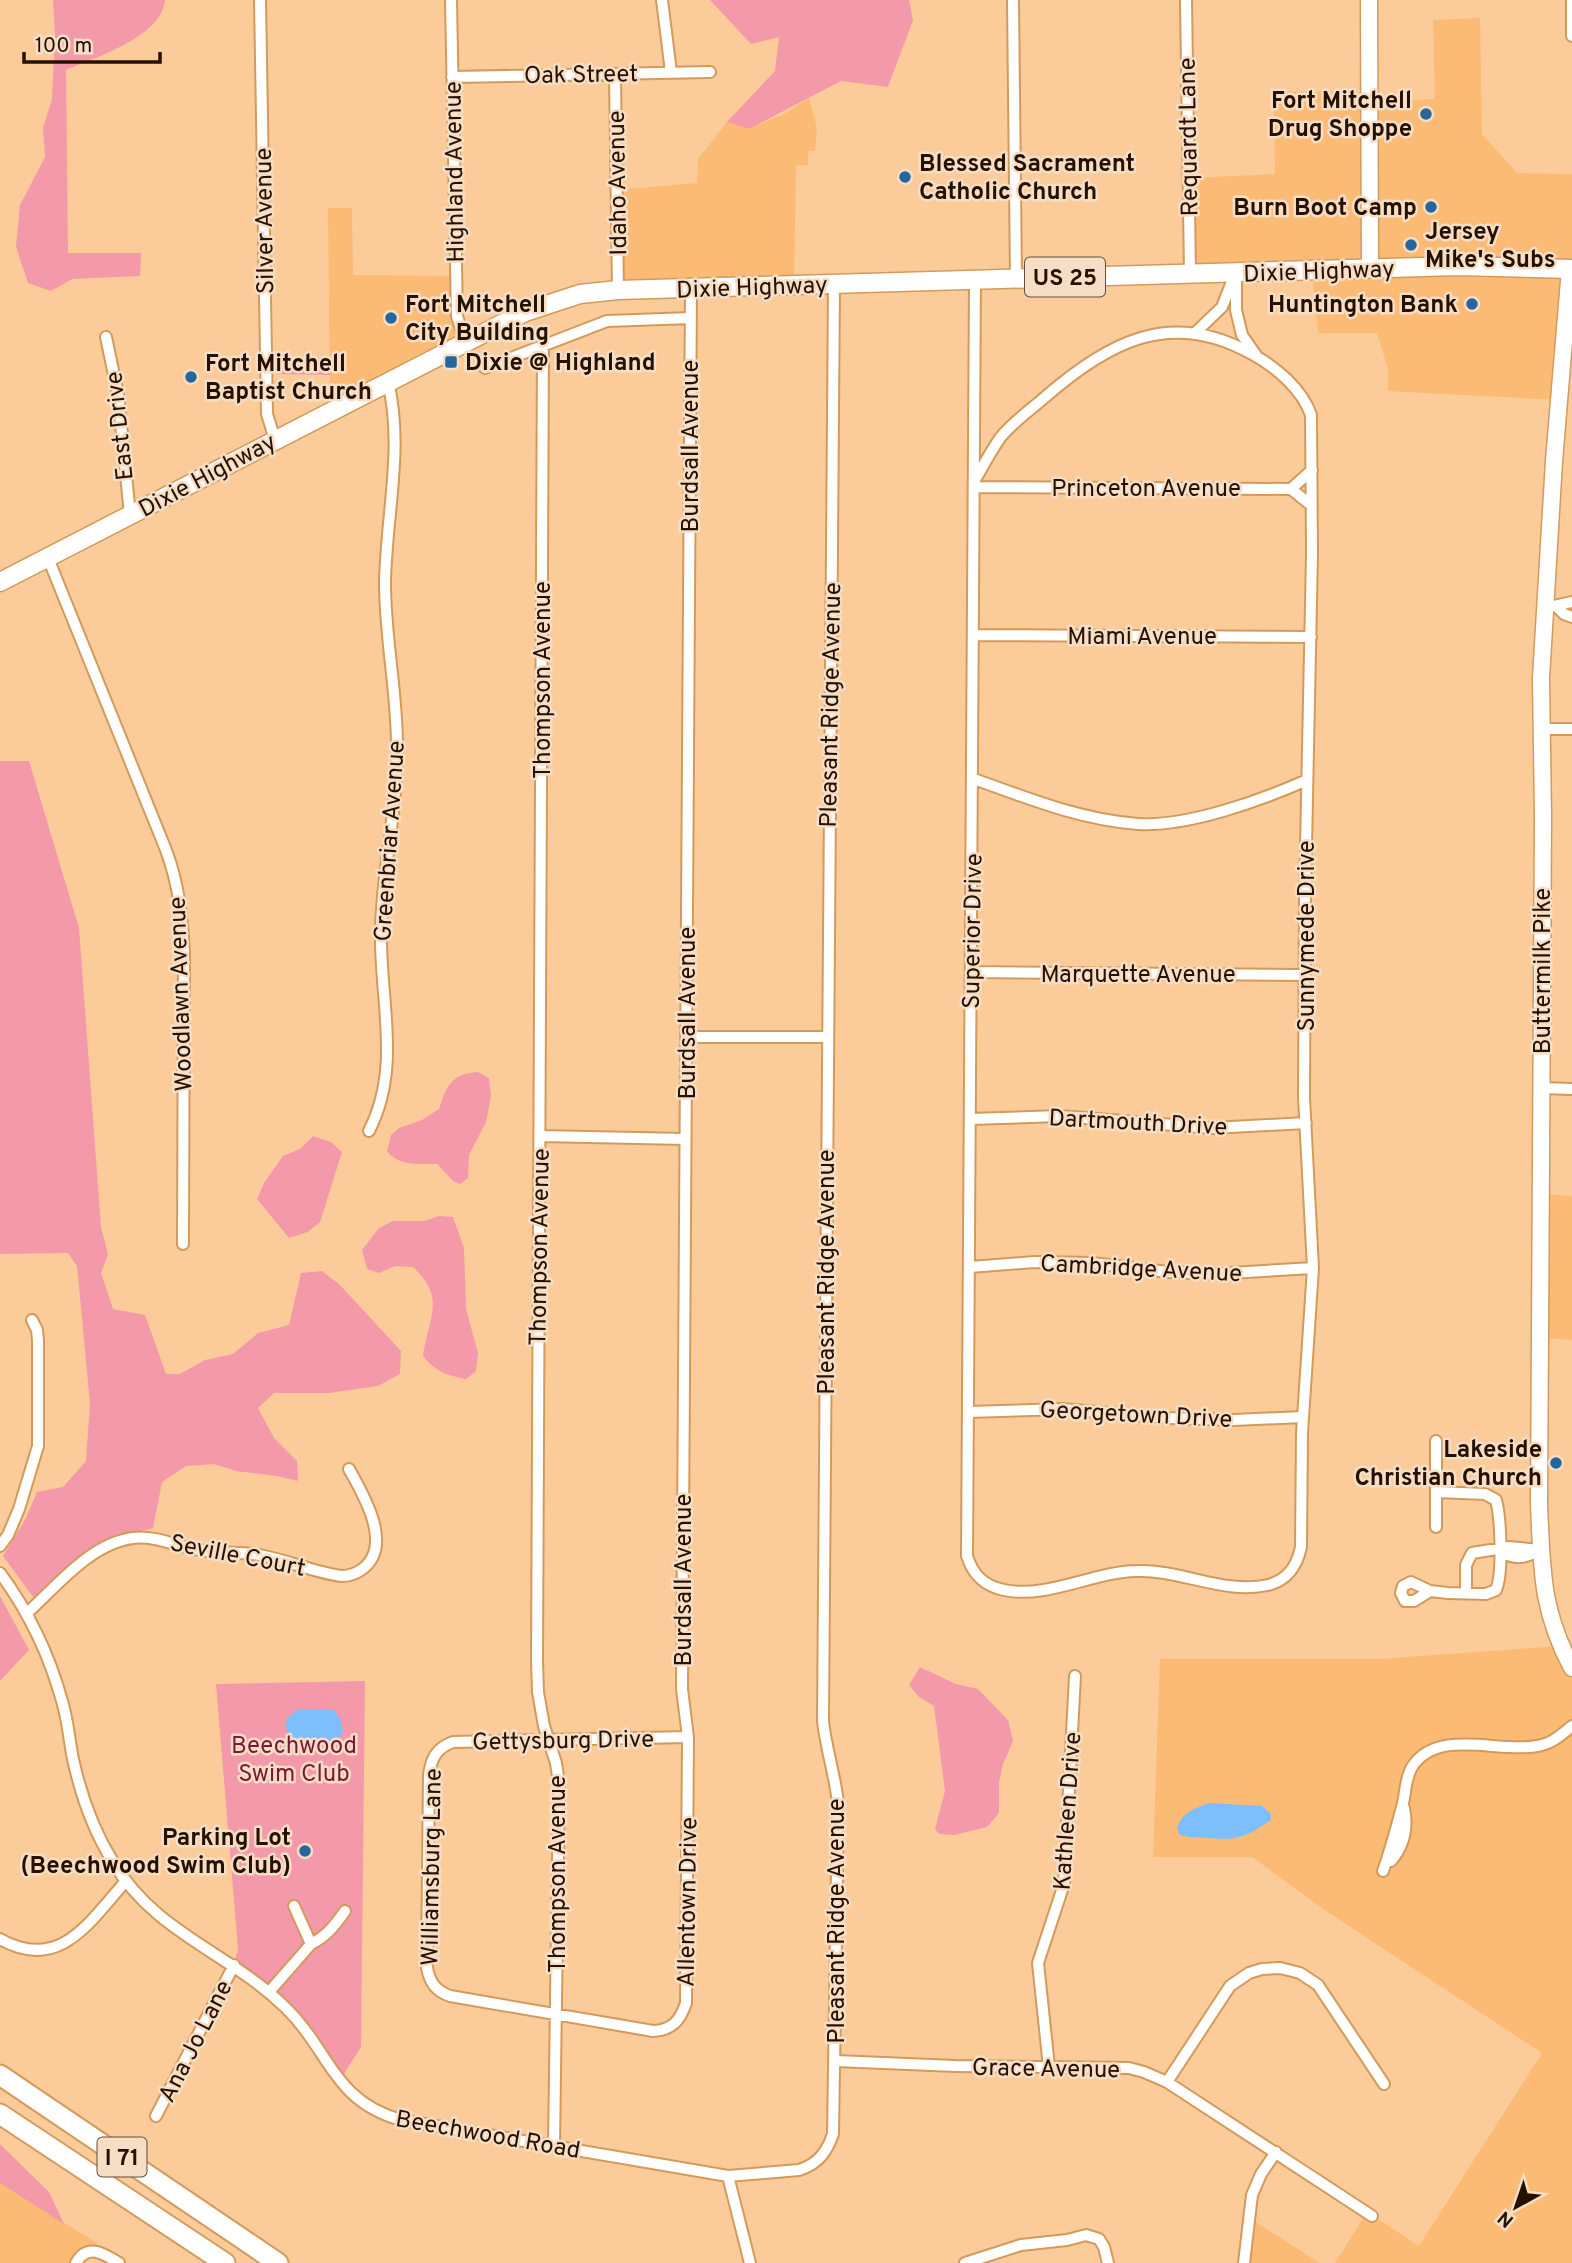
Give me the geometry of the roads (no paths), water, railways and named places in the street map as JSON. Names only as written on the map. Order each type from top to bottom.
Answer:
[{"type":"highway","name":"I 71","points":[[0,2075],[278,2263]]},
{"type":"highway","name":"I 71","points":[[0,2113],[225,2263]]},
{"type":"highway","points":[[243,2239],[290,2263]]},
{"type":"main road","points":[[1369,0],[1370,269]]},
{"type":"main road","name":"Dixie Highway","points":[[0,582],[465,342],[545,304],[580,294],[618,290],[975,279],[1571,265]]},
{"type":"main road","name":"Buttermilk Pike","points":[[1571,265],[1560,379],[1551,607],[1541,678],[1543,817],[1539,1505],[1547,1607],[1556,1636],[1572,1668]]},
{"type":"street","name":"Silver Avenue","points":[[260,0],[267,414],[275,440]]},
{"type":"street","name":"Highland Avenue","points":[[451,0],[457,316],[465,342]]},
{"type":"street","points":[[662,0],[671,72]]},
{"type":"street","points":[[1013,0],[1016,278]]},
{"type":"street","name":"Requardt Lane","points":[[1186,0],[1190,274]]},
{"type":"street","points":[[1572,0],[1572,36]]},
{"type":"street","name":"Oak Street","points":[[452,77],[539,74],[615,76],[710,72]]},
{"type":"street","name":"Idaho Avenue","points":[[615,76],[618,290]]},
{"type":"street","points":[[1195,333],[1222,307],[1236,273]]},
{"type":"street","points":[[1236,273],[1236,310],[1242,335],[1258,357]]},
{"type":"street","name":"Superior Drive","points":[[975,279],[974,779],[967,1556],[971,1569],[979,1578],[993,1587],[1008,1591],[1050,1588],[1124,1571],[1154,1571],[1213,1583],[1253,1586],[1267,1585],[1289,1574]]},
{"type":"street","name":"Pleasant Ridge Avenue","points":[[728,2176],[809,2167],[819,2160],[833,2134],[838,1803],[823,1721],[834,284]]},
{"type":"street","name":"Burdsall Avenue","points":[[688,1737],[682,1689],[691,289]]},
{"type":"street","points":[[485,368],[607,321],[691,318]]},
{"type":"street","name":"Sunnymede Drive","points":[[975,483],[1001,437],[1053,390],[1108,351],[1143,338],[1195,333],[1222,339],[1258,357],[1288,381],[1307,405],[1312,429],[1312,470],[1305,975],[1306,1123],[1313,1268],[1303,1417],[1301,1547],[1297,1564],[1289,1574]]},
{"type":"street","name":"East Drive","points":[[106,337],[118,394],[130,515]]},
{"type":"street","name":"Thompson Avenue","points":[[543,345],[537,1692],[559,1783],[554,2146]]},
{"type":"street","name":"Greenbriar Avenue","points":[[369,1131],[379,1110],[388,1067],[382,912],[397,779],[397,713],[386,627],[385,581],[394,477],[393,404],[388,382]]},
{"type":"street","points":[[1311,505],[1291,489],[1312,470]]},
{"type":"street","name":"Princeton Avenue","points":[[975,483],[1291,489]]},
{"type":"street","name":"Woodlawn Avenue","points":[[48,558],[166,850],[179,890],[184,953],[183,1244]]},
{"type":"street","points":[[1551,607],[1572,602]]},
{"type":"street","points":[[1551,607],[1572,617]]},
{"type":"street","name":"Miami Avenue","points":[[974,635],[1311,637]]},
{"type":"street","points":[[1541,729],[1572,729]]},
{"type":"street","points":[[974,779],[1063,810],[1140,824],[1185,819],[1218,811],[1307,780]]},
{"type":"street","name":"Marquette Avenue","points":[[971,972],[1305,975]]},
{"type":"street","points":[[687,1037],[828,1037]]},
{"type":"street","points":[[1542,1088],[1572,1089]]},
{"type":"street","name":"Dartmouth Drive","points":[[970,1119],[1059,1116],[1212,1128],[1306,1123]]},
{"type":"street","points":[[540,1136],[685,1139]]},
{"type":"street","name":"Cambridge Avenue","points":[[970,1267],[1034,1262],[1093,1263],[1168,1272],[1214,1274],[1313,1268]]},
{"type":"street","points":[[0,1546],[19,1509],[38,1446],[38,1339],[32,1320]]},
{"type":"street","name":"Georgetown Drive","points":[[968,1412],[1062,1409],[1221,1420],[1303,1417]]},
{"type":"street","points":[[1436,1441],[1436,1527]]},
{"type":"street","name":"Seville Court","points":[[27,1613],[91,1556],[132,1538],[143,1537],[207,1551],[262,1555],[342,1576],[356,1573],[371,1560],[376,1538],[369,1506],[349,1469]]},
{"type":"street","points":[[1430,1591],[1486,1594],[1496,1590],[1500,1582],[1499,1511],[1496,1500],[1485,1494],[1436,1492]]},
{"type":"street","points":[[1466,1593],[1468,1556],[1481,1549],[1523,1547],[1541,1550]]},
{"type":"street","name":"Beechwood Road","points":[[0,1573],[27,1613],[45,1650],[63,1703],[83,1801],[113,1864],[141,1899],[174,1929],[234,1965],[298,2021],[354,2097],[374,2111],[401,2120],[728,2176]]},
{"type":"street","name":"Kathleen Drive","points":[[1049,2067],[1038,1963],[1064,1884],[1075,1676]]},
{"type":"street","points":[[1403,1802],[1406,1829],[1401,1845],[1382,1871],[1391,1849],[1406,1779],[1412,1766],[1432,1749],[1454,1745],[1535,1746],[1555,1740],[1572,1726]]},
{"type":"street","name":"Gettysburg Drive","points":[[440,1749],[453,1742],[688,1737]]},
{"type":"street","name":"Allentown Drive","points":[[434,1986],[450,1996],[653,2031],[668,2029],[682,2015],[686,2003],[688,1737]]},
{"type":"street","name":"Williamsburg Lane","points":[[434,1986],[427,1968],[429,1775],[430,1762],[440,1749]]},
{"type":"street","points":[[0,1939],[24,1950],[34,1951],[44,1951],[66,1944],[126,1881]]},
{"type":"street","points":[[294,1906],[311,1944]]},
{"type":"street","points":[[269,1993],[311,1944],[334,1927],[345,1911]]},
{"type":"street","name":"Ana Jo Lane","points":[[156,2116],[234,1965]]},
{"type":"street","points":[[1167,2082],[1230,1986],[1249,1973],[1280,1968],[1300,1973],[1318,1985],[1384,2084]]},
{"type":"street","name":"Grace Avenue","points":[[835,2061],[955,2067],[1129,2068],[1144,2071],[1167,2082],[1372,2216]]},
{"type":"street","points":[[1244,2263],[1252,2195],[1261,2174],[1276,2152]]},
{"type":"street","points":[[728,2176],[750,2263]]},
{"type":"street","points":[[965,2263],[1021,2245],[1086,2235],[1099,2239],[1108,2263]]},
{"type":"street","points":[[75,2263],[90,2250],[119,2263]]},
{"type":"water","points":[[298,1709],[333,1710],[340,1718],[343,1733],[332,1744],[297,1744],[287,1734],[286,1720]]},
{"type":"water","points":[[1209,1803],[1262,1806],[1270,1813],[1271,1820],[1248,1834],[1234,1838],[1180,1835],[1177,1828],[1182,1818]]},
{"type":"place","name":"Fort Mitchell Drug Shoppe","points":[[1426,114]]},
{"type":"place","name":"Blessed Sacrament Catholic Church","points":[[905,177]]},
{"type":"place","name":"Burn Boot Camp","points":[[1431,207]]},
{"type":"place","name":"Jersey Mike's Subs","points":[[1411,245]]},
{"type":"place","name":"Huntington Bank","points":[[1472,304]]},
{"type":"place","name":"Fort Mitchell City Building","points":[[391,318]]},
{"type":"place","name":"Dixie @ Highland","points":[[451,362]]},
{"type":"place","name":"Fort Mitchell Baptist Church","points":[[191,377]]},
{"type":"place","name":"Lakeside Christian Church","points":[[1556,1463]]},
{"type":"place","name":"Parking Lot (Beechwood Swim Club)","points":[[305,1851]]},
{"type":"park label","name":"Beechwood Swim Club","points":[[294,1759]]}]
